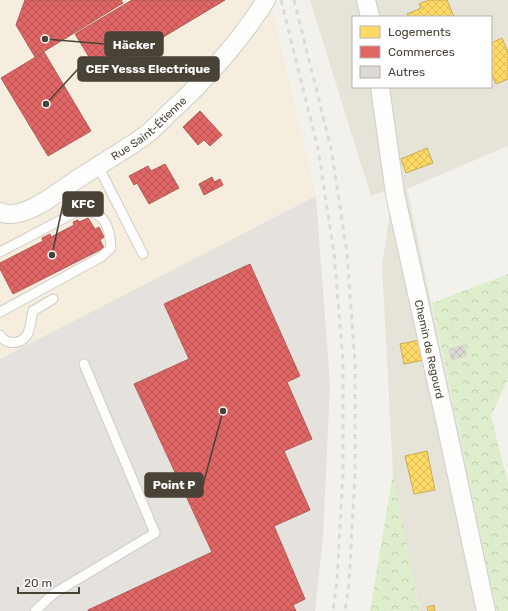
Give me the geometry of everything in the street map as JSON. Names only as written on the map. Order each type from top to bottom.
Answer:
[{"type":"street","name":"Rue Saint-Étienne","points":[[1,215],[20,213],[42,203],[147,134],[184,100],[211,72],[257,15],[266,0]]},
{"type":"street","points":[[366,0],[370,16]]},
{"type":"street","name":"Chemin de Regourd","points":[[380,88],[395,194],[486,611]]},
{"type":"lane","points":[[98,166],[143,254]]},
{"type":"lane","points":[[0,252],[76,212],[87,210],[99,214],[106,223],[110,235],[111,248],[101,257],[0,312]]},
{"type":"lane","points":[[0,335],[5,341],[12,343],[21,340],[27,334],[33,311],[53,299]]},
{"type":"lane","points":[[35,611],[53,594],[155,532],[84,364]]},
{"type":"shaded area","points":[[0,0],[270,0],[316,196],[0,359]]},
{"type":"shaded area","points":[[310,0],[508,0],[508,146],[407,189],[497,611],[420,611],[393,474],[382,265],[390,212],[385,191],[371,196]]},
{"type":"shaded area","points":[[316,196],[330,385],[323,538],[315,611],[0,611],[0,359]]},
{"type":"green space","points":[[508,274],[508,379],[491,416],[508,484],[508,611],[497,611],[432,303]]},
{"type":"green space","points":[[393,474],[420,611],[370,611]]},
{"type":"building: Logements","points":[[428,0],[447,0],[454,16],[408,16],[407,14],[421,8],[419,4]]},
{"type":"building: Logements","points":[[502,38],[508,52],[508,79],[496,84],[492,75],[492,43]]},
{"type":"building: Logements","points":[[427,148],[433,163],[406,173],[401,159]]},
{"type":"building: Logements","points":[[420,340],[424,360],[404,364],[400,344]]},
{"type":"building: Logements","points":[[427,451],[435,490],[414,494],[405,456]]},
{"type":"building: Logements","points":[[434,605],[435,611],[428,611],[427,607]]},
{"type":"building: Commerces","points":[[25,0],[121,0],[123,3],[35,57],[16,25]]},
{"type":"building: Commerces","points":[[132,0],[225,0],[100,75],[75,34]]},
{"type":"building: Commerces","points":[[44,52],[91,131],[48,156],[1,78]]},
{"type":"building: Commerces","points":[[200,111],[222,135],[210,146],[204,140],[198,145],[183,127]]},
{"type":"building: Commerces","points":[[165,164],[179,188],[149,204],[137,183],[134,185],[129,176],[148,166],[151,171]]},
{"type":"building: Commerces","points":[[212,177],[214,182],[220,179],[223,185],[204,195],[199,184]]},
{"type":"building: Commerces","points":[[88,218],[95,229],[99,227],[104,237],[100,240],[104,248],[13,294],[0,269],[0,263],[43,241],[42,238],[50,234],[51,237],[74,225],[73,222],[78,220],[79,222]]},
{"type":"building: Commerces","points":[[250,264],[300,376],[287,382],[312,439],[284,451],[310,510],[274,526],[305,599],[293,605],[296,611],[88,611],[212,552],[134,384],[189,359],[164,304]]},
{"type":"building: Autres","points":[[464,345],[467,356],[451,360],[449,349]]},
{"type":"railway","points":[[281,0],[318,149],[334,253],[343,361],[343,473],[337,580],[333,611]]},
{"type":"railway","points":[[294,0],[331,148],[347,253],[355,364],[355,473],[349,585],[345,611]]},
{"type":"place","name":"Häcker","points":[[45,39]]},
{"type":"place","name":"CEF Yesss Electrique","points":[[46,104]]},
{"type":"place","name":"KFC","points":[[52,255]]},
{"type":"place","name":"Point P","points":[[223,411]]}]
